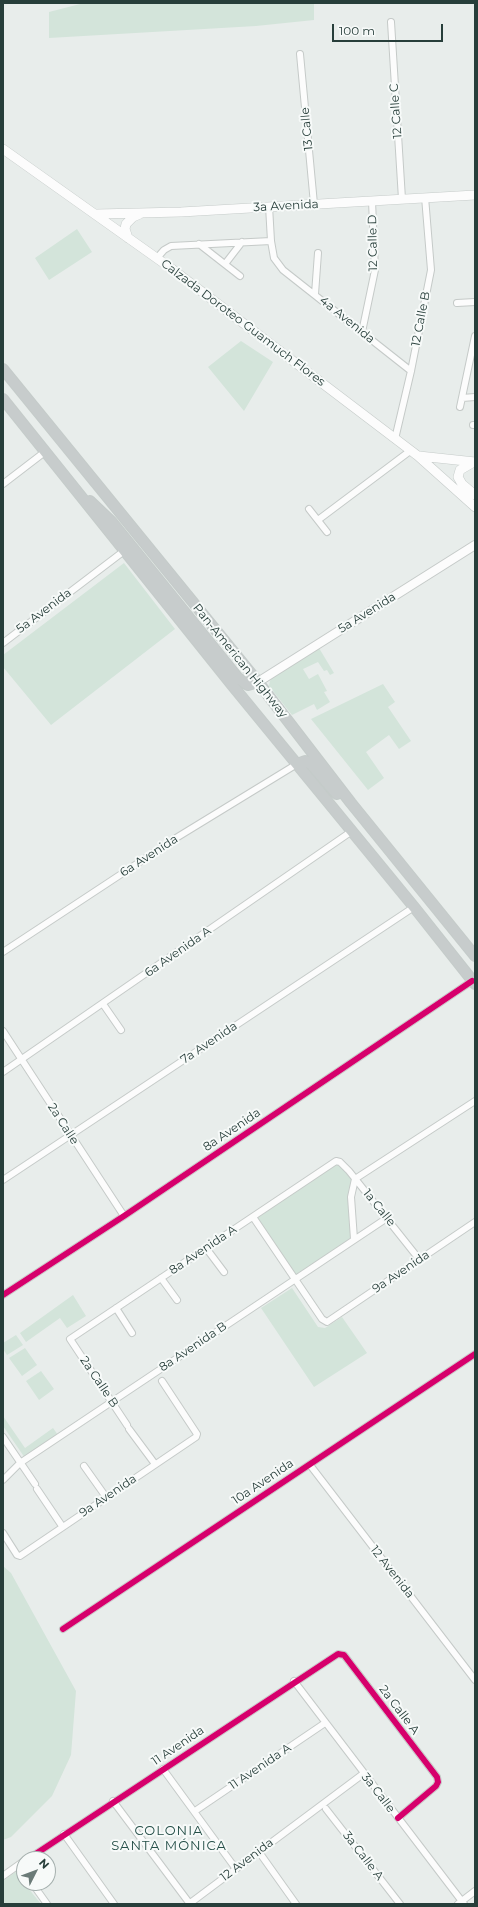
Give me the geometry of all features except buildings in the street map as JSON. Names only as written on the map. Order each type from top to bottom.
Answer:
[{"type":"highway","name":"Pan-American Highway","points":[[3,369],[258,682],[351,803],[475,956]]},
{"type":"highway","name":"Pan-American Highway","points":[[3,399],[46,451],[124,551],[474,982]]},
{"type":"highway","points":[[75,490],[111,521],[238,678],[248,685],[258,682]]},
{"type":"highway","points":[[297,764],[305,762],[310,764],[334,792],[351,803]]},
{"type":"main road","name":"Calzada Doroteo Guamuch Flores","points":[[3,149],[97,214],[157,258],[414,453],[475,507]]},
{"type":"main road","name":"3a Avenida","points":[[97,214],[143,213],[425,197],[475,196]]},
{"type":"main road","points":[[128,238],[125,229],[126,224],[133,217],[143,213]]},
{"type":"main road","points":[[414,453],[474,462]]},
{"type":"main road","points":[[474,462],[462,468],[458,475],[460,481],[475,495]]},
{"type":"street","name":"12 Calle C","points":[[391,22],[402,199]]},
{"type":"street","name":"13 Calle","points":[[300,54],[314,204]]},
{"type":"street","name":"12 Calle B","points":[[395,439],[411,371],[431,270],[425,197]]},
{"type":"street","name":"12 Calle D","points":[[362,332],[375,270],[372,201]]},
{"type":"street","points":[[157,258],[164,250],[171,246],[271,241],[269,206]]},
{"type":"street","name":"4a Avenida","points":[[271,241],[274,258],[282,270],[315,294],[411,371]]},
{"type":"street","points":[[225,264],[242,242]]},
{"type":"street","points":[[199,244],[240,276]]},
{"type":"street","points":[[315,294],[318,253]]},
{"type":"street","points":[[457,303],[475,302]]},
{"type":"street","points":[[460,407],[475,336]]},
{"type":"street","points":[[462,398],[475,397]]},
{"type":"street","points":[[3,484],[46,451]]},
{"type":"street","points":[[318,520],[414,453]]},
{"type":"street","points":[[309,509],[328,532]]},
{"type":"street","name":"5a Avenida","points":[[258,682],[475,545]]},
{"type":"street","name":"5a Avenida","points":[[3,643],[124,551]]},
{"type":"street","name":"6a Avenida","points":[[5,950],[176,838],[297,764]]},
{"type":"street","name":"6a Avenida A","points":[[3,1072],[352,831]]},
{"type":"street","name":"7a Avenida","points":[[3,1180],[414,907]]},
{"type":"street","name":"8a Avenida","points":[[3,1295],[474,982]]},
{"type":"street","points":[[103,1004],[121,1030]]},
{"type":"street","name":"2a Calle","points":[[3,1031],[124,1216]]},
{"type":"street","points":[[354,1239],[351,1197],[355,1179],[475,1100]]},
{"type":"street","name":"1a Calle","points":[[336,1161],[340,1162],[355,1179],[419,1259]]},
{"type":"street","name":"8a Avenida A","points":[[70,1339],[336,1161]]},
{"type":"street","points":[[253,1217],[296,1278]]},
{"type":"street","name":"8a Avenida B","points":[[3,1480],[20,1463],[387,1218]]},
{"type":"street","name":"9a Avenida","points":[[296,1278],[322,1319],[327,1322],[475,1222]]},
{"type":"street","points":[[206,1248],[224,1272]]},
{"type":"street","points":[[161,1278],[177,1300]]},
{"type":"street","points":[[116,1308],[132,1333]]},
{"type":"street","name":"2a Calle B","points":[[70,1339],[128,1427],[155,1464]]},
{"type":"street","name":"10a Avenida","points":[[63,1629],[475,1354]]},
{"type":"street","name":"9a Avenida","points":[[3,1533],[17,1555],[20,1556],[62,1526],[196,1437],[197,1434],[162,1381]]},
{"type":"street","points":[[3,1437],[62,1526]]},
{"type":"street","name":"12 Avenida","points":[[310,1465],[475,1680]]},
{"type":"street","points":[[84,1466],[106,1497]]},
{"type":"street","name":"11 Avenida","points":[[40,1851],[336,1654],[341,1654]]},
{"type":"street","name":"2a Calle A","points":[[341,1654],[437,1777],[438,1782],[436,1786],[398,1818]]},
{"type":"street","name":"3a Calle","points":[[294,1682],[461,1903]]},
{"type":"street","name":"11 Avenida A","points":[[195,1811],[325,1723]]},
{"type":"street","points":[[163,1769],[236,1869]]},
{"type":"street","name":"12 Avenida","points":[[190,1904],[363,1774]]},
{"type":"street","points":[[113,1801],[190,1904]]},
{"type":"street","name":"3a Calle A","points":[[326,1809],[400,1904]]},
{"type":"street","points":[[64,1834],[114,1904]]},
{"type":"street","points":[[259,1852],[296,1904]]},
{"type":"street","points":[[3,1876],[16,1867]]},
{"type":"street","points":[[38,1891],[47,1904]]},
{"type":"street","points":[[461,1903],[475,1891]]},
{"type":"green space","points":[[84,3],[314,3],[314,20],[256,26],[49,38],[49,12]]},
{"type":"green space","points":[[77,229],[92,252],[49,280],[35,258]]},
{"type":"green space","points":[[241,341],[273,362],[244,411],[208,367]]},
{"type":"green space","points":[[124,563],[175,629],[51,725],[3,667],[3,655]]},
{"type":"green space","points":[[319,648],[334,673],[330,675],[327,670],[324,671],[318,662],[303,669],[309,679],[318,674],[327,691],[324,692],[330,702],[317,710],[314,704],[292,715],[269,686],[271,678]]},
{"type":"green space","points":[[383,684],[395,702],[388,707],[411,741],[399,749],[389,735],[366,752],[384,778],[368,790],[311,719]]},
{"type":"green space","points":[[337,1164],[352,1179],[352,1238],[296,1275],[257,1218]]},
{"type":"green space","points":[[292,1288],[318,1327],[325,1328],[342,1317],[367,1353],[314,1387],[261,1308]]},
{"type":"green space","points":[[73,1295],[86,1316],[67,1328],[60,1318],[26,1342],[20,1333]]},
{"type":"green space","points":[[16,1335],[23,1345],[7,1355],[3,1349],[3,1343]]},
{"type":"green space","points":[[25,1348],[37,1365],[22,1376],[9,1358]]},
{"type":"green space","points":[[41,1371],[54,1389],[39,1400],[26,1381]]},
{"type":"green space","points":[[3,1416],[25,1448],[53,1428],[58,1435],[25,1458],[3,1426]]},
{"type":"green space","points":[[3,1566],[11,1573],[76,1691],[71,1755],[52,1796],[11,1837],[3,1840]]},
{"type":"green space","points":[[16,1872],[16,1891],[30,1891],[41,1904],[3,1904],[3,1881]]},
{"type":"cycle path","points":[[3,1295],[124,1216],[472,981]]},
{"type":"cycle path","points":[[63,1629],[475,1354]]},
{"type":"cycle path","points":[[40,1851],[338,1654],[344,1655],[437,1777],[438,1782],[436,1786],[398,1818]]},
{"type":"district","name":"COLONIA SANTA MÓNICA","points":[[169,1838]]}]
